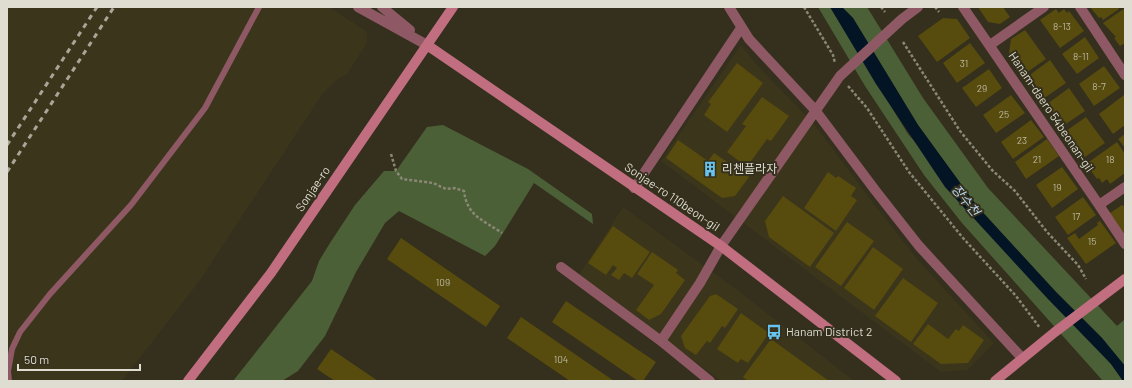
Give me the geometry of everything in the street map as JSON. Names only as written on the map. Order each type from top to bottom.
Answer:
[{"type":"street","points":[[358,7],[427,45]]},
{"type":"street","points":[[382,7],[427,45]]},
{"type":"street","name":"Sonjae-ro","points":[[188,381],[271,273],[453,7]]},
{"type":"street","points":[[730,7],[741,28],[760,52],[815,110],[919,246],[1022,358]]},
{"type":"street","points":[[661,342],[700,283],[721,246],[840,76],[902,19],[918,7]]},
{"type":"street","name":"Hanam-daero 54beonan-gil","points":[[963,7],[1125,244]]},
{"type":"street","points":[[990,45],[1044,7]]},
{"type":"street","points":[[1080,7],[1125,75]]},
{"type":"street","points":[[634,188],[741,28]]},
{"type":"street","name":"Sonjae-ro 110beon-gil","points":[[427,45],[634,188],[721,246],[896,381]]},
{"type":"street","points":[[1099,205],[1125,187]]},
{"type":"street","points":[[561,267],[710,381]]},
{"type":"street","points":[[995,381],[1022,358],[1125,279]]},
{"type":"lane","points":[[9,381],[8,371],[12,349],[20,332],[50,294],[131,205],[205,108],[259,7]]},
{"type":"path","points":[[804,7],[833,55],[840,76],[867,108],[909,172],[962,238],[1052,335]]},
{"type":"path","points":[[881,7],[885,12]]},
{"type":"path","points":[[935,7],[939,12]]},
{"type":"path","points":[[903,42],[960,131],[992,170],[1015,191],[1047,232],[1078,265],[1086,279]]},
{"type":"path","points":[[390,154],[396,171],[402,179],[433,183],[446,189],[454,188],[464,191],[465,202],[471,212],[502,233]]},
{"type":"shaded area","points":[[7,7],[329,7],[366,31],[367,34],[367,43],[347,74],[338,79],[323,93],[200,280],[122,381],[7,381]]},
{"type":"shaded area","points":[[741,45],[758,66],[813,123],[917,259],[994,343],[968,370],[941,372],[661,161]]},
{"type":"shaded area","points":[[623,207],[736,289],[854,381],[721,381],[578,276]]},
{"type":"green space","points":[[818,7],[830,7],[908,134],[1111,364],[1123,381],[1103,381],[962,223],[924,175],[865,86]]},
{"type":"green space","points":[[842,7],[867,7],[923,98],[988,188],[1117,326],[1124,320],[1125,366],[1102,338],[1056,292],[977,206],[918,125],[853,18]]},
{"type":"green space","points":[[443,125],[528,169],[592,214],[593,224],[534,183],[495,246],[485,256],[399,211],[385,223],[356,272],[325,336],[298,371],[282,381],[233,381],[312,281],[319,261],[355,205],[384,171],[396,171],[427,127]]},
{"type":"water","name":"장수천","points":[[830,7],[842,7],[853,18],[918,125],[977,206],[1056,292],[1102,338],[1125,366],[1125,381],[1123,381],[1111,364],[1047,298],[945,187],[876,84]]},
{"type":"building","points":[[978,7],[1003,7],[1010,17],[1000,24],[988,22]]},
{"type":"building","points":[[1090,7],[1118,7],[1119,9],[1103,20],[1101,17],[1099,18]]},
{"type":"building","points":[[1125,8],[1125,43],[1120,46],[1114,38],[1116,37],[1103,23]]},
{"type":"building","points":[[1056,9],[1059,13],[1064,9],[1067,13],[1069,11],[1084,31],[1060,48],[1040,20]]},
{"type":"building","points":[[943,18],[957,19],[970,38],[937,62],[918,36]]},
{"type":"building","points":[[1025,30],[1046,59],[1026,73],[1009,53],[1011,39]]},
{"type":"building","points":[[1085,37],[1099,58],[1077,74],[1062,54]]},
{"type":"building","points":[[970,43],[985,63],[957,83],[943,63]]},
{"type":"building","points":[[1050,60],[1066,83],[1043,99],[1033,80],[1031,82],[1027,77]]},
{"type":"building","points":[[737,63],[763,83],[727,132],[704,115],[711,104],[708,102]]},
{"type":"building","points":[[1104,66],[1120,88],[1094,106],[1079,84]]},
{"type":"building","points":[[989,69],[1002,88],[976,107],[962,88]]},
{"type":"building","points":[[1069,88],[1085,111],[1063,126],[1047,104]]},
{"type":"building","points":[[1011,95],[1025,113],[996,133],[983,115]]},
{"type":"building","points":[[1124,95],[1125,125],[1113,134],[1099,114]]},
{"type":"building","points":[[762,97],[789,116],[771,141],[767,139],[747,167],[727,152],[746,126],[742,124]]},
{"type":"building","points":[[1086,117],[1105,143],[1085,157],[1066,131]]},
{"type":"building","points":[[1031,120],[1044,137],[1013,159],[1001,142]]},
{"type":"building","points":[[1125,134],[1125,148],[1118,139]]},
{"type":"building","points":[[1047,139],[1059,156],[1026,179],[1015,162]]},
{"type":"building","name":"리첸플라자","points":[[678,140],[708,161],[714,153],[749,177],[735,196],[722,198],[666,158]]},
{"type":"building","points":[[1117,142],[1125,154],[1125,173],[1110,184],[1107,179],[1102,183],[1099,178],[1097,179],[1086,164]]},
{"type":"building","points":[[1062,167],[1078,189],[1052,208],[1036,185]]},
{"type":"building","points":[[828,172],[836,178],[838,176],[856,188],[851,196],[857,200],[836,231],[804,208]]},
{"type":"building","points":[[783,196],[834,233],[810,267],[769,237],[765,221]]},
{"type":"building","points":[[1083,197],[1096,215],[1068,235],[1055,217]]},
{"type":"building","points":[[1122,205],[1125,207],[1125,236],[1110,218],[1110,213]]},
{"type":"building","points":[[1100,221],[1116,243],[1086,264],[1067,238],[1075,233],[1079,239],[1098,225],[1097,223]]},
{"type":"building","points":[[847,222],[874,241],[841,286],[815,267]]},
{"type":"building","points":[[613,226],[650,252],[632,278],[624,273],[619,280],[611,275],[617,268],[613,265],[606,275],[588,263]]},
{"type":"building","points":[[401,238],[500,306],[486,327],[387,259]]},
{"type":"building","points":[[873,247],[903,269],[874,310],[844,288]]},
{"type":"building","points":[[652,252],[678,270],[676,273],[685,280],[661,314],[649,320],[636,310],[654,285],[637,274]]},
{"type":"building","points":[[903,278],[938,303],[911,342],[875,316]]},
{"type":"building","points":[[716,294],[738,309],[725,328],[722,326],[710,343],[707,341],[696,355],[685,348],[681,336],[710,296]]},
{"type":"building","points":[[566,301],[656,362],[643,381],[638,381],[552,322]]},
{"type":"building","points":[[741,313],[769,333],[748,363],[741,359],[738,363],[717,349]]},
{"type":"building","points":[[521,317],[614,381],[570,381],[507,338]]},
{"type":"building","points":[[928,324],[948,339],[956,329],[959,331],[963,325],[984,340],[968,363],[941,364],[913,344]]},
{"type":"building","points":[[771,339],[829,381],[748,381],[743,377]]},
{"type":"building","points":[[331,349],[378,381],[335,381],[317,369]]},
{"type":"railway","points":[[7,145],[97,7]]},
{"type":"railway","points":[[7,172],[114,7]]},
{"type":"place","name":"리첸플라자","points":[[710,169]]},
{"type":"place","name":"Hanam District 2","points":[[774,332]]}]
